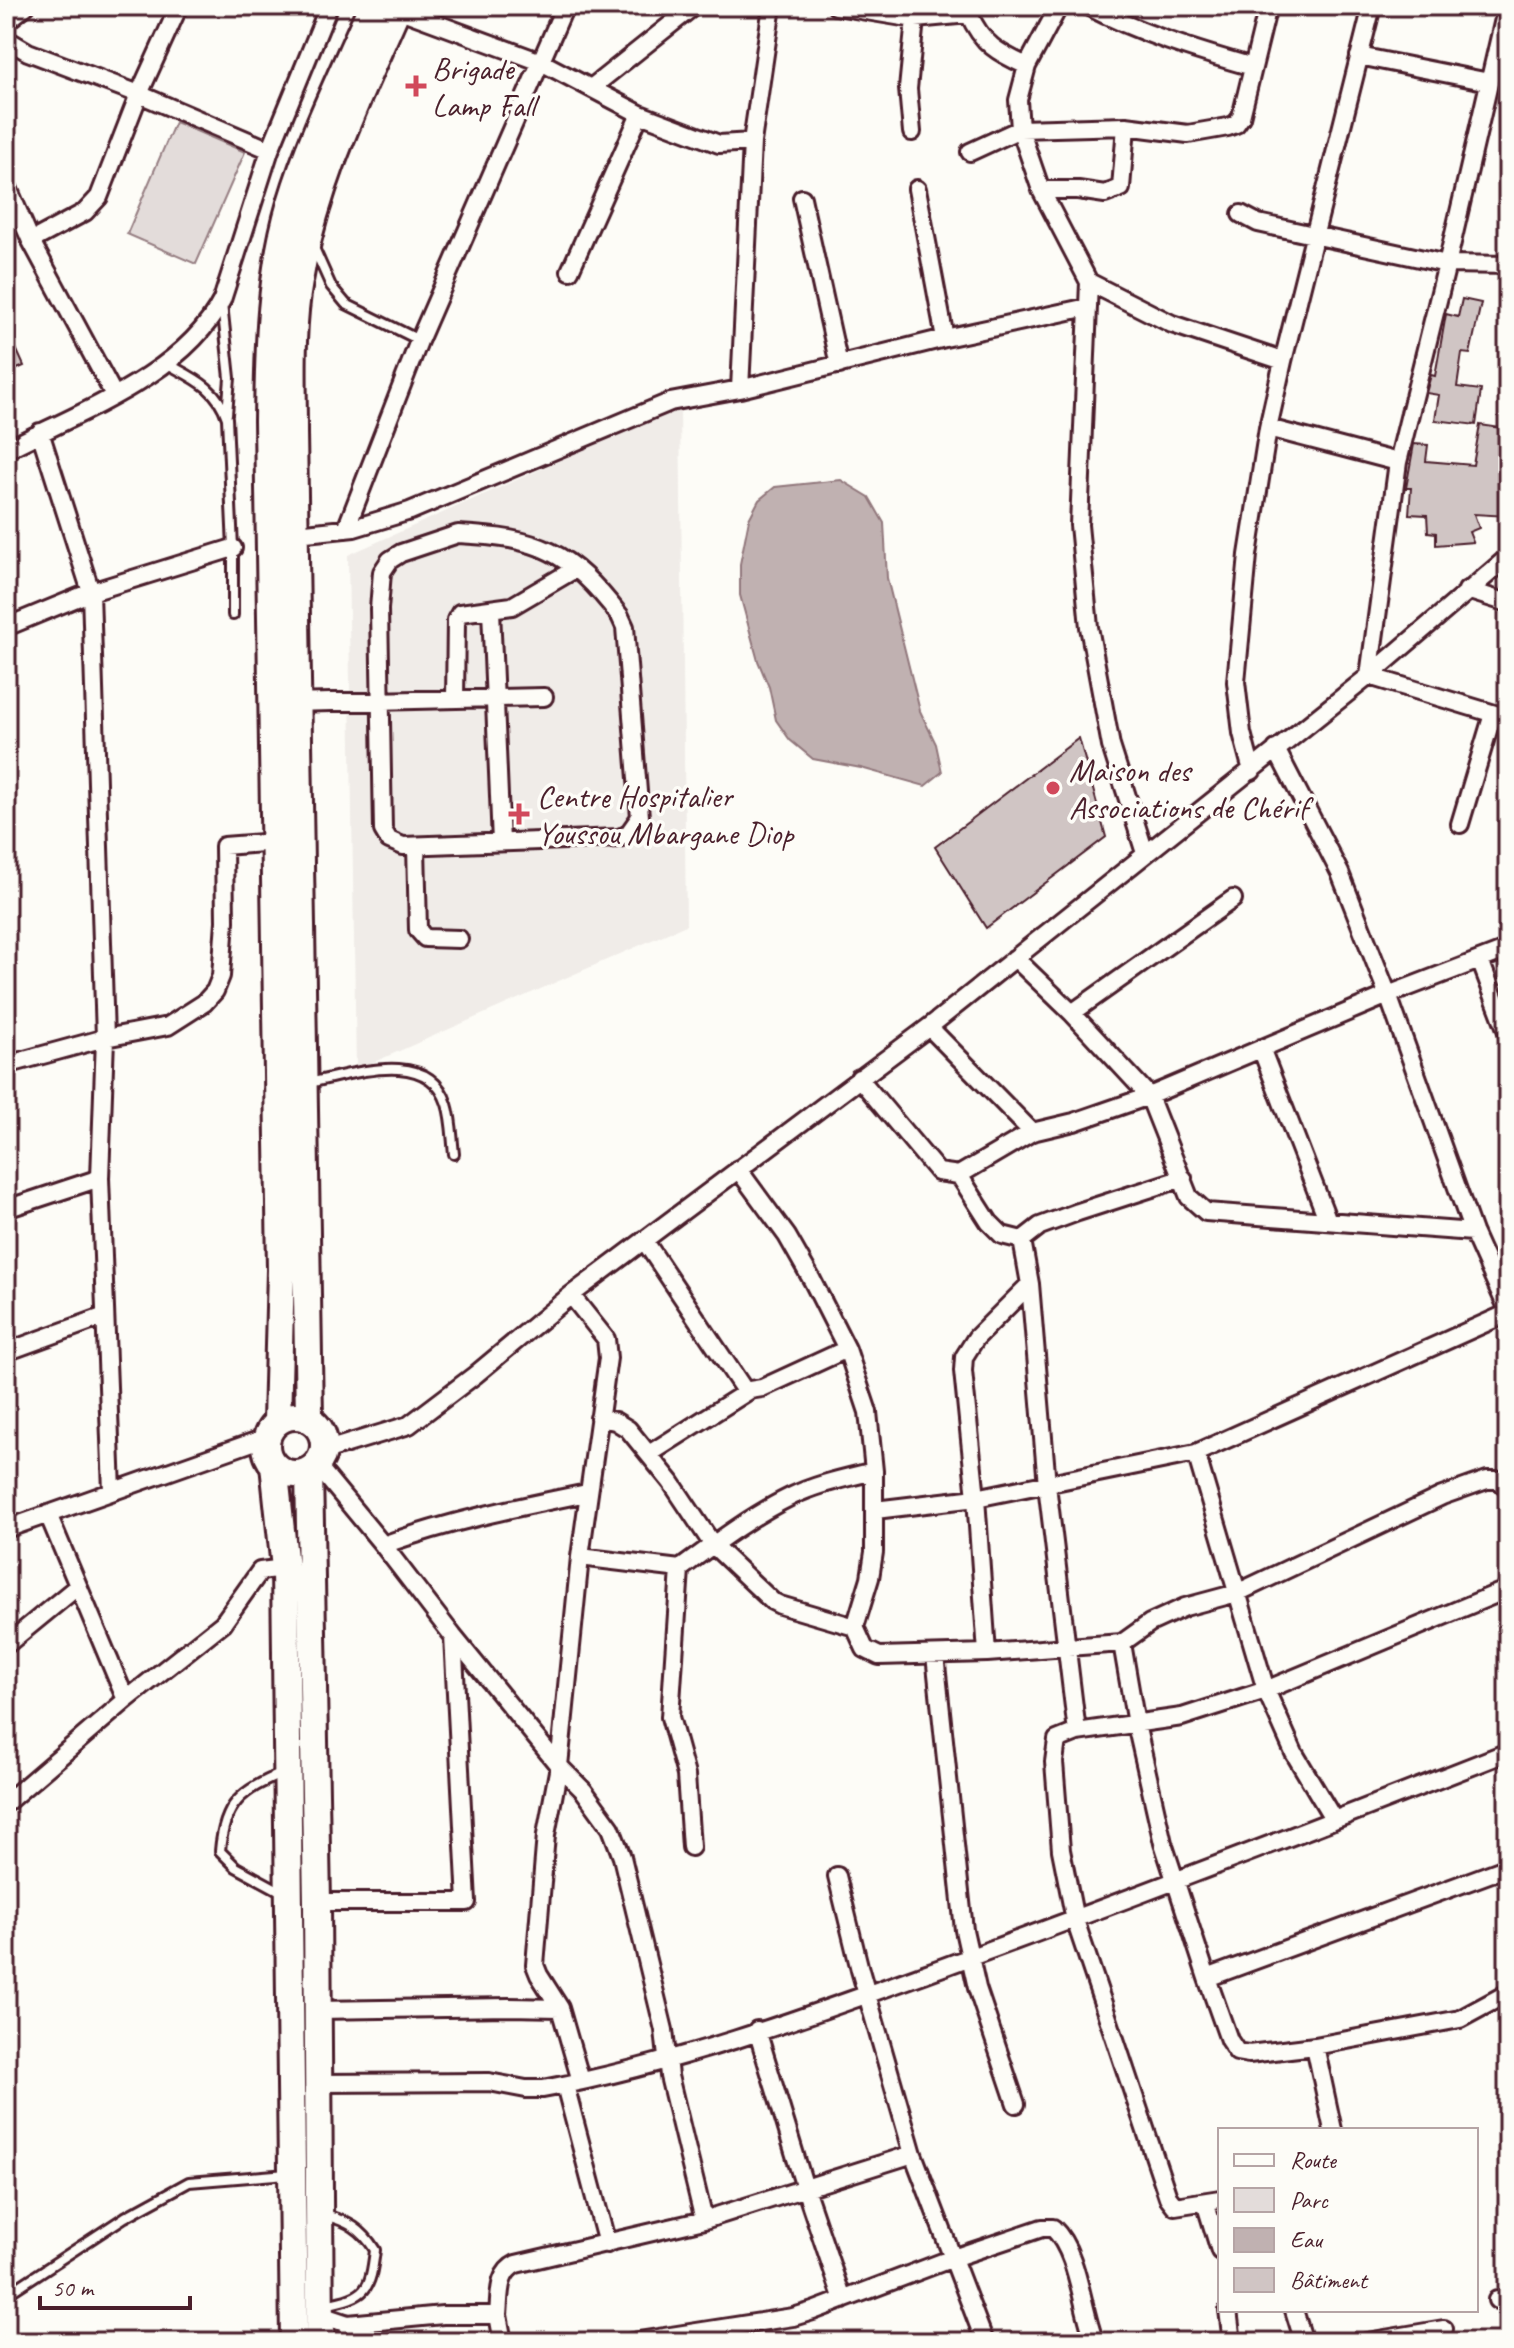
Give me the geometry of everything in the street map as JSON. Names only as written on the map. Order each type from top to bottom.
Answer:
[{"type":"main road","points":[[294,2342],[285,1568],[274,1465],[266,1447],[272,1429],[281,1270],[276,842],[296,534],[294,324],[309,234],[327,173],[389,7]]},
{"type":"main road","points":[[309,1418],[304,1084],[286,703],[268,421],[268,369],[277,268],[292,201],[308,157],[389,7]]},
{"type":"main road","points":[[272,1429],[292,1415],[309,1418],[322,1431],[317,1462],[320,2342]]},
{"type":"main road","points":[[274,1465],[284,1472],[297,1474],[317,1462]]},
{"type":"street","points":[[6,22],[26,6]]},
{"type":"street","points":[[31,241],[85,212],[99,197],[139,94],[179,6]]},
{"type":"street","points":[[6,450],[114,395],[166,363],[213,317],[222,300],[270,150],[329,6]]},
{"type":"street","points":[[346,529],[419,341],[565,6]]},
{"type":"street","points":[[591,88],[694,6]]},
{"type":"street","points":[[740,389],[752,142],[772,6]]},
{"type":"street","points":[[836,6],[915,19],[971,10],[975,28],[995,51],[1027,66]]},
{"type":"street","points":[[1059,6],[1027,66],[1018,100],[1020,129],[1041,190],[1089,282],[1079,525],[1088,612],[1111,746],[1145,853]]},
{"type":"street","points":[[1087,6],[1110,18],[1201,52],[1253,67]]},
{"type":"street","points":[[970,152],[1020,129],[1126,126],[1188,134],[1236,124],[1241,117],[1268,6]]},
{"type":"street","points":[[1252,771],[1242,733],[1236,682],[1248,555],[1268,428],[1283,361],[1372,6]]},
{"type":"street","points":[[1369,676],[1398,462],[1507,6]]},
{"type":"street","points":[[389,7],[541,62],[640,114],[719,144],[752,142]]},
{"type":"street","points":[[912,132],[908,89],[915,19]]},
{"type":"street","points":[[6,39],[28,52],[139,94],[270,150]]},
{"type":"street","points":[[1359,56],[1489,82]]},
{"type":"street","points":[[570,271],[640,114]]},
{"type":"street","points":[[1041,190],[1105,194],[1121,188],[1126,126]]},
{"type":"street","points":[[6,183],[31,241],[114,395]]},
{"type":"street","points":[[917,189],[945,338]]},
{"type":"street","points":[[802,198],[839,365]]},
{"type":"street","points":[[1241,214],[1258,223],[1447,264],[1508,265]]},
{"type":"street","points":[[1089,282],[1172,324],[1283,361]]},
{"type":"street","points":[[296,534],[346,529],[385,519],[465,489],[670,402],[740,389],[945,338],[1088,307]]},
{"type":"street","points":[[1268,428],[1398,462]]},
{"type":"street","points":[[40,432],[91,592],[105,1038],[100,1178],[112,1491]]},
{"type":"street","points":[[458,534],[520,539],[547,548],[575,569],[610,603],[625,627],[640,817],[628,834],[619,838],[416,846],[403,846],[389,840],[383,830],[382,701],[381,580],[390,560],[401,553],[458,534]]},
{"type":"street","points":[[6,627],[91,592],[233,548]]},
{"type":"street","points":[[704,2220],[672,2090],[664,2030],[616,1842],[602,1813],[559,1766],[453,1636],[317,1462],[409,1425],[475,1375],[571,1295],[929,1027],[1252,771],[1508,557]]},
{"type":"street","points":[[455,699],[456,620],[460,613],[512,606],[575,569]]},
{"type":"street","points":[[1467,590],[1508,603]]},
{"type":"street","points":[[491,610],[501,842]]},
{"type":"street","points":[[1369,676],[1500,716],[1460,824]]},
{"type":"street","points":[[286,703],[544,697]]},
{"type":"street","points":[[875,1510],[976,1498],[1196,1453],[1508,1312],[1473,1232],[1388,995],[1340,873],[1276,749]]},
{"type":"street","points":[[6,1065],[105,1038],[168,1026],[183,1018],[215,991],[221,976],[225,921],[224,846],[276,842]]},
{"type":"street","points":[[416,846],[418,930],[425,938],[459,939]]},
{"type":"street","points":[[1072,1013],[1233,899]]},
{"type":"street","points":[[859,1078],[938,1172],[959,1175],[1032,1132],[1074,1122],[1149,1096],[1388,995],[1508,949]]},
{"type":"street","points":[[1015,958],[1072,1013],[1149,1096],[1189,1197],[1206,1212],[1473,1232]]},
{"type":"street","points":[[1480,960],[1508,1034]]},
{"type":"street","points":[[929,1027],[1032,1132]]},
{"type":"street","points":[[1261,1048],[1328,1221]]},
{"type":"street","points":[[738,1169],[787,1236],[847,1349],[868,1412],[875,1510],[870,1578],[855,1627],[865,1649],[879,1656],[1065,1649],[1122,1643],[1150,1623],[1185,1607],[1237,1593],[1442,1496],[1487,1480],[1500,1480],[1508,1490]]},
{"type":"street","points":[[959,1175],[989,1222],[1002,1235],[1022,1240]]},
{"type":"street","points":[[6,1209],[100,1178]]},
{"type":"street","points":[[1022,1240],[1040,1226],[1132,1192],[1183,1178]]},
{"type":"street","points":[[644,1240],[740,1385],[750,1390]]},
{"type":"street","points":[[1022,1240],[1030,1284],[1047,1485],[1077,1732]]},
{"type":"street","points":[[987,1653],[964,1357],[976,1338],[1030,1284]]},
{"type":"street","points":[[571,1295],[599,1328],[608,1348],[587,1493],[559,1766],[546,1835],[535,1965],[560,2008],[607,2244]]},
{"type":"street","points":[[6,1352],[105,1316]]},
{"type":"street","points":[[649,1454],[750,1390],[762,1388],[847,1349]]},
{"type":"street","points":[[599,1418],[622,1424],[649,1454],[713,1545],[737,1570],[780,1605],[855,1627]]},
{"type":"street","points":[[6,1529],[272,1429]]},
{"type":"street","points":[[1196,1453],[1266,1690],[1294,1753],[1334,1820]]},
{"type":"street","points":[[580,1557],[680,1569],[790,1497],[828,1482],[874,1471]]},
{"type":"street","points":[[383,1545],[418,1532],[506,1509],[587,1493]]},
{"type":"street","points":[[48,1514],[126,1700]]},
{"type":"street","points":[[6,1803],[126,1700],[223,1623],[260,1571],[285,1568]]},
{"type":"street","points":[[680,1569],[670,1717],[686,1775],[691,1847]]},
{"type":"street","points":[[6,1645],[78,1586]]},
{"type":"street","points":[[1218,2236],[1213,2200],[1175,2206],[1168,2197],[1075,1920],[1061,1850],[1054,1762],[1057,1740],[1077,1732],[1182,1717],[1266,1690],[1508,1589]]},
{"type":"street","points":[[317,1902],[467,1902],[453,1636]]},
{"type":"street","points":[[1122,1643],[1136,1724],[1174,1880],[1229,2040],[1237,2052],[1249,2054],[1315,2046],[1460,2019],[1508,1993]]},
{"type":"street","points":[[935,1655],[964,1930],[990,2029],[1016,2104]]},
{"type":"street","points":[[318,2083],[489,2082],[526,2089],[573,2083],[667,2059],[868,1995],[1075,1920],[1508,1752]]},
{"type":"street","points":[[1207,1978],[1508,1867]]},
{"type":"street","points":[[837,1876],[913,2154],[985,2342]]},
{"type":"street","points":[[317,2010],[560,2008]]},
{"type":"street","points":[[757,2030],[843,2300]]},
{"type":"street","points":[[1315,2046],[1333,2128]]},
{"type":"street","points":[[503,2342],[498,2315],[502,2277],[507,2269],[704,2220],[913,2154]]},
{"type":"street","points":[[632,2342],[793,2317],[953,2258],[1042,2228],[1053,2228],[1061,2236],[1069,2254],[1095,2342]]},
{"type":"street","points":[[320,2310],[348,2324],[443,2315],[498,2315]]},
{"type":"street","points":[[1228,2312],[1232,2342]]},
{"type":"street","points":[[1295,2312],[1304,2342]]},
{"type":"street","points":[[347,2342],[348,2324]]},
{"type":"street","points":[[1367,2342],[1444,2329]]},
{"type":"lane","points":[[309,234],[331,286],[346,304],[419,341]]},
{"type":"lane","points":[[222,300],[230,378],[227,418],[233,615]]},
{"type":"lane","points":[[166,363],[206,385],[222,404],[227,418]]},
{"type":"lane","points":[[304,1084],[382,1068],[410,1069],[431,1078],[447,1103],[454,1154]]},
{"type":"lane","points":[[288,1772],[252,1787],[234,1804],[222,1826],[220,1851],[236,1867],[289,1896]]},
{"type":"lane","points":[[6,2295],[125,2217],[189,2182],[292,2174]]},
{"type":"lane","points":[[319,2214],[347,2220],[365,2234],[375,2250],[371,2281],[354,2299],[320,2310]]},
{"type":"shaded area","name":"Centre Hospitalier Youssou Mbargane Diop","points":[[680,407],[686,925],[356,1070],[348,555]]},
{"type":"green space","points":[[175,122],[245,152],[196,264],[127,234]]},
{"type":"water","points":[[841,480],[869,497],[884,523],[887,578],[920,711],[936,744],[942,772],[925,786],[861,768],[813,759],[790,740],[776,720],[769,687],[758,661],[740,595],[740,564],[749,519],[759,500],[775,487]]},
{"type":"building","points":[[1462,299],[1481,303],[1470,354],[1462,353],[1457,387],[1481,390],[1476,425],[1435,420],[1439,395],[1426,393],[1431,375],[1435,376],[1446,314],[1458,317]]},
{"type":"building","points":[[6,326],[24,366],[6,374]]},
{"type":"building","points":[[1480,425],[1501,428],[1500,434],[1508,435],[1508,516],[1474,514],[1479,528],[1469,532],[1473,542],[1436,545],[1436,533],[1428,532],[1427,515],[1409,514],[1411,488],[1406,488],[1414,444],[1428,445],[1426,461],[1473,465]]},
{"type":"building","name":"Maison des Associations de Chérif","points":[[1079,738],[1106,837],[986,928],[935,847]]},
{"type":"place","name":"Brigade Lamp Fall","points":[[416,86]]},
{"type":"place","name":"Maison des Associations de Chérif","points":[[1053,788]]},
{"type":"place","name":"Centre Hospitalier Youssou Mbargane Diop","points":[[519,814]]}]
